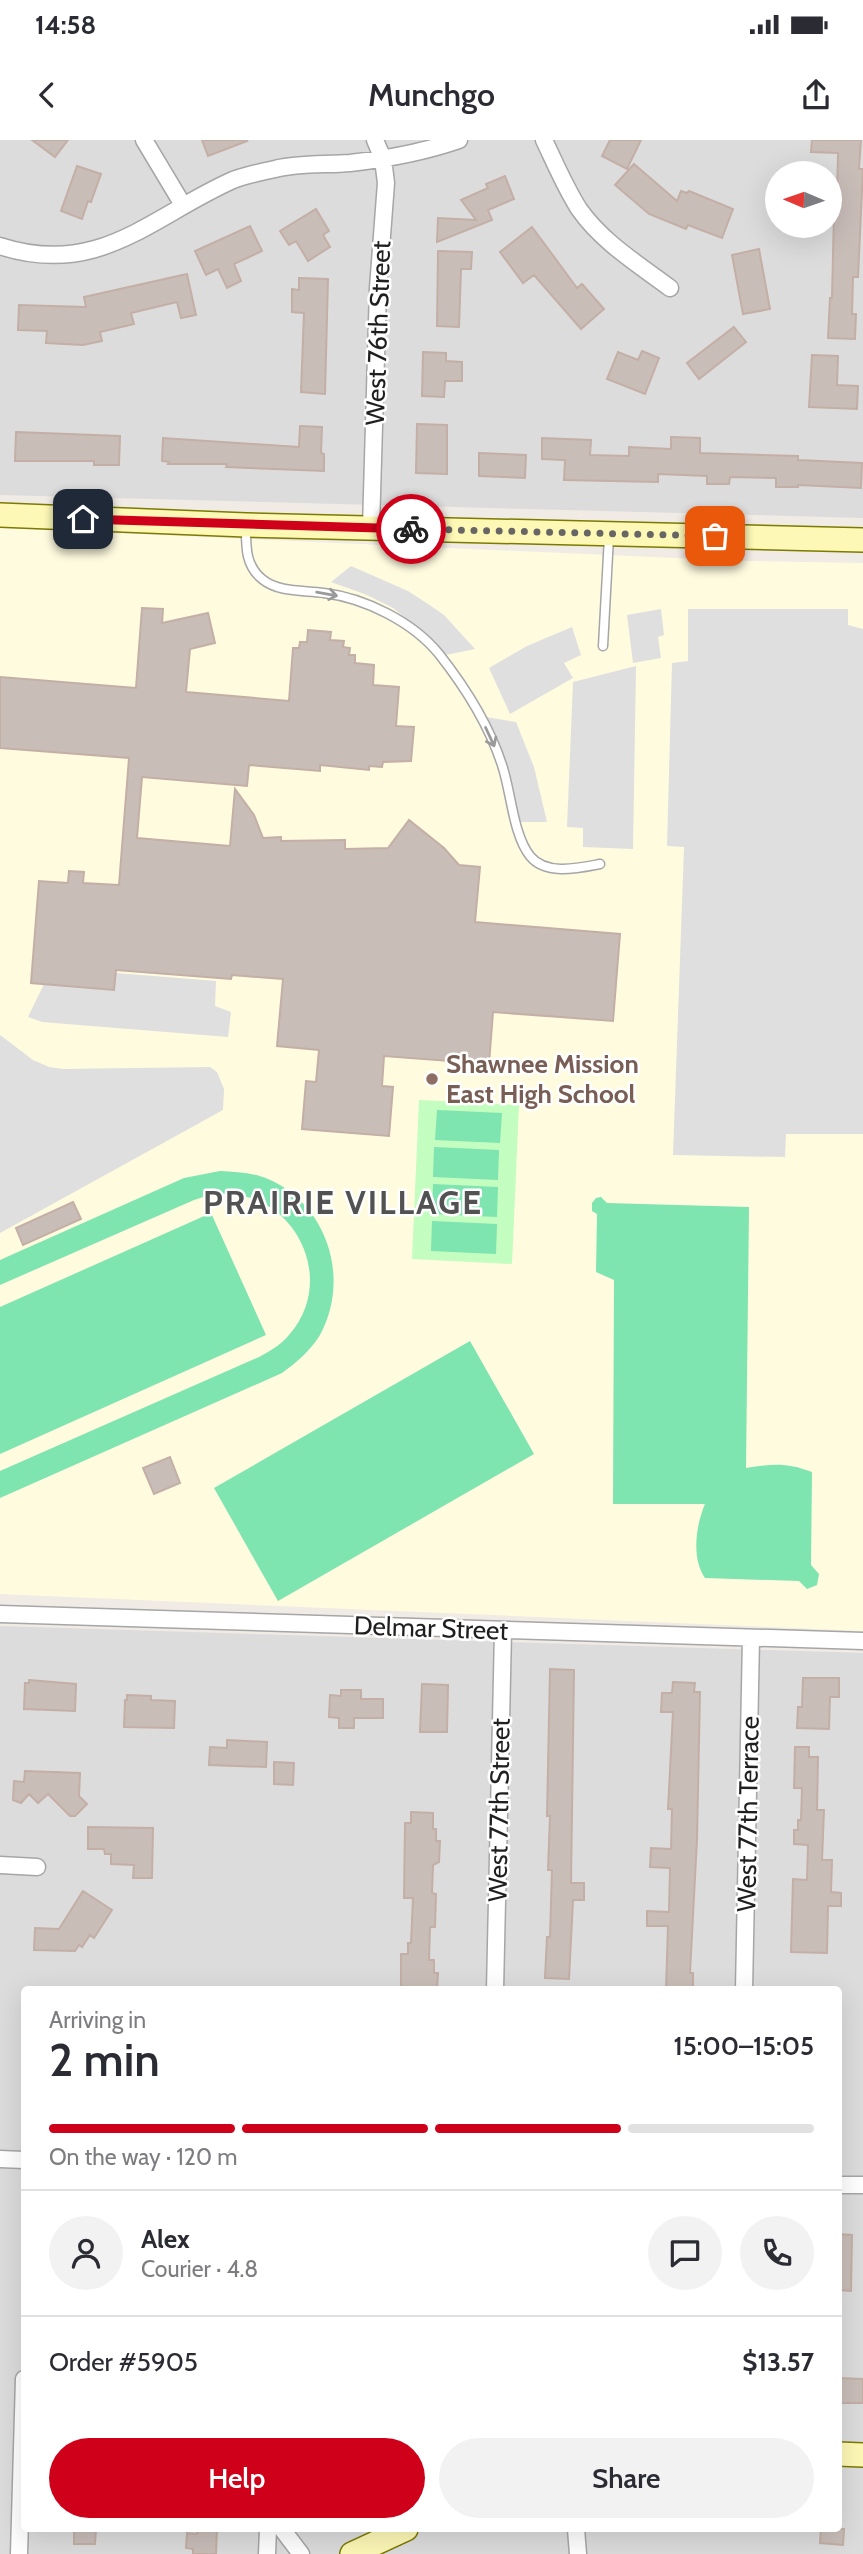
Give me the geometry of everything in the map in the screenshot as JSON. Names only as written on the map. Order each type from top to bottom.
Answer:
[{"type":"main road","points":[[0,515],[246,525],[863,540]]},
{"type":"main road","points":[[842,2454],[863,2455]]},
{"type":"main road","points":[[352,2554],[400,2532]]},
{"type":"street","points":[[144,140],[183,205]]},
{"type":"street","name":"West 76th Street","points":[[370,528],[378,288],[382,223],[386,203],[383,159],[375,140]]},
{"type":"street","points":[[0,246],[45,256],[80,254],[119,242],[183,205],[236,179],[279,168],[383,159],[460,140]]},
{"type":"street","points":[[544,140],[579,208],[590,222],[624,254],[670,288]]},
{"type":"street","name":"Delmar Street","points":[[0,1614],[863,1641]]},
{"type":"street","name":"West 77th Street","points":[[495,1986],[503,1631]]},
{"type":"street","name":"West 77th Terrace","points":[[744,1986],[751,1638]]},
{"type":"street","points":[[0,1865],[37,1867]]},
{"type":"street","points":[[0,2160],[21,2160]]},
{"type":"street","points":[[842,2185],[863,2185]]},
{"type":"street","points":[[19,2554],[21,2484]]},
{"type":"street","points":[[267,2554],[268,2532]]},
{"type":"street","points":[[284,2532],[301,2554]]},
{"type":"street","points":[[574,2532],[578,2554]]},
{"type":"lane","points":[[246,525],[246,556],[261,579],[278,588],[327,593],[384,612],[415,631],[437,651],[460,682],[491,737],[502,766],[522,841],[530,857],[543,866],[558,869],[600,864]]},
{"type":"lane","points":[[603,646],[610,534]]},
{"type":"shaded area","points":[[0,140],[863,140],[863,518],[0,495]]},
{"type":"shaded area","name":"Shawnee Mission East High School","points":[[0,528],[743,561],[863,563],[863,1631],[0,1594]]},
{"type":"shaded area","points":[[351,566],[408,591],[428,604],[444,615],[475,649],[446,655],[434,641],[393,608],[331,582]]},
{"type":"shaded area","points":[[661,609],[664,635],[658,637],[661,658],[633,663],[627,615]]},
{"type":"shaded area","points":[[688,609],[848,609],[848,625],[863,629],[863,1134],[786,1134],[785,1157],[673,1155],[684,847],[667,846],[672,663],[688,661]]},
{"type":"shaded area","points":[[572,627],[581,655],[564,663],[573,678],[510,714],[489,668],[527,646]]},
{"type":"shaded area","points":[[636,666],[633,849],[583,847],[583,828],[567,827],[573,682]]},
{"type":"shaded area","points":[[486,717],[516,722],[534,767],[547,822],[520,822],[503,759]]},
{"type":"shaded area","points":[[116,973],[216,981],[215,1006],[231,1012],[228,1037],[42,1022],[28,1017],[44,984],[114,990]]},
{"type":"shaded area","points":[[0,1035],[33,1060],[49,1067],[210,1067],[217,1072],[224,1089],[223,1110],[0,1233]]},
{"type":"shaded area","points":[[0,1626],[863,1653],[863,2554],[0,2554]]},
{"type":"green space","points":[[419,1100],[519,1105],[512,1264],[412,1259]]},
{"type":"green space","points":[[437,1110],[502,1113],[500,1143],[435,1140]]},
{"type":"green space","points":[[434,1147],[499,1150],[498,1180],[433,1177]]},
{"type":"green space","points":[[220,1171],[268,1179],[305,1206],[319,1224],[333,1267],[333,1290],[329,1313],[316,1341],[282,1373],[0,1498],[0,1471],[259,1357],[279,1345],[289,1335],[303,1313],[309,1290],[309,1267],[302,1245],[290,1225],[273,1209],[251,1198],[222,1194],[194,1200],[0,1285],[0,1260],[184,1178]]},
{"type":"green space","points":[[433,1184],[498,1187],[497,1217],[432,1214]]},
{"type":"green space","points":[[601,1197],[607,1203],[749,1207],[746,1468],[779,1465],[812,1472],[811,1565],[819,1574],[817,1585],[807,1589],[799,1581],[705,1578],[698,1561],[696,1541],[705,1504],[613,1504],[614,1280],[596,1272],[597,1214],[592,1211],[592,1203]]},
{"type":"green space","points":[[211,1213],[266,1335],[0,1454],[0,1307]]},
{"type":"green space","points":[[432,1221],[497,1224],[496,1254],[431,1251]]},
{"type":"green space","points":[[470,1341],[534,1454],[278,1601],[214,1488]]},
{"type":"building","points":[[32,140],[68,140],[55,157]]},
{"type":"building","points":[[202,140],[246,140],[247,141],[208,156]]},
{"type":"building","points":[[610,140],[641,140],[627,169],[602,156]]},
{"type":"building","points":[[812,140],[861,140],[859,169],[863,169],[858,277],[853,277],[852,314],[856,314],[855,339],[828,338],[833,238],[842,238],[842,161],[838,161],[838,153],[811,152]]},
{"type":"building","points":[[634,164],[677,201],[681,191],[689,191],[733,209],[722,238],[688,225],[686,229],[649,214],[615,185]]},
{"type":"building","points":[[77,166],[101,174],[82,219],[61,211]]},
{"type":"building","points":[[505,176],[514,199],[488,210],[492,220],[437,242],[438,218],[476,220],[461,200],[488,188],[486,184]]},
{"type":"building","points":[[316,209],[329,231],[323,235],[330,247],[308,261],[296,241],[289,245],[280,231]]},
{"type":"building","points":[[250,226],[262,251],[234,264],[241,281],[227,288],[218,269],[206,275],[195,251]]},
{"type":"building","points":[[532,227],[577,288],[582,284],[604,309],[581,329],[534,275],[523,283],[500,252]]},
{"type":"building","points":[[759,249],[770,309],[743,314],[732,255]]},
{"type":"building","points":[[438,251],[472,252],[471,269],[461,269],[459,327],[437,326]]},
{"type":"building","points":[[187,274],[196,315],[181,318],[177,302],[131,313],[134,324],[100,332],[102,341],[83,345],[46,343],[47,331],[18,330],[19,305],[86,307],[84,297]]},
{"type":"building","points":[[299,278],[328,279],[325,394],[301,392],[304,313],[292,312],[292,289],[299,290]]},
{"type":"building","points":[[734,327],[746,342],[699,379],[687,363]]},
{"type":"building","points":[[642,351],[659,358],[645,394],[607,379],[618,352],[638,360]]},
{"type":"building","points":[[423,352],[446,353],[446,361],[462,362],[462,381],[445,381],[444,397],[422,396]]},
{"type":"building","points":[[812,355],[838,356],[837,385],[858,386],[857,409],[809,407]]},
{"type":"building","points":[[417,424],[447,425],[447,474],[416,473]]},
{"type":"building","points":[[300,426],[322,427],[321,453],[324,454],[324,471],[226,467],[227,464],[168,464],[169,462],[162,461],[163,438],[299,447]]},
{"type":"building","points":[[16,432],[120,436],[119,465],[94,465],[94,461],[15,461]]},
{"type":"building","points":[[671,437],[700,438],[700,453],[798,456],[798,460],[862,463],[861,488],[798,485],[776,487],[776,478],[730,477],[729,484],[707,484],[707,476],[658,474],[658,482],[564,480],[565,460],[542,459],[542,438],[591,440],[590,455],[629,456],[629,447],[671,449]]},
{"type":"building","points":[[479,453],[526,455],[525,478],[479,476]]},
{"type":"building","name":"Shawnee Mission East High School","points":[[142,608],[163,609],[162,623],[208,613],[215,643],[190,649],[186,692],[289,701],[293,648],[299,648],[300,642],[307,642],[308,630],[331,632],[330,640],[344,641],[343,647],[350,648],[349,655],[355,655],[355,663],[374,665],[373,685],[399,687],[396,726],[414,727],[411,761],[383,762],[382,767],[369,766],[369,770],[320,765],[320,771],[249,765],[247,786],[142,777],[137,838],[230,846],[235,789],[254,815],[263,838],[281,837],[281,841],[345,840],[345,849],[388,848],[409,820],[444,848],[459,865],[480,867],[475,922],[620,934],[613,1021],[493,1012],[489,1064],[384,1056],[382,1086],[393,1087],[389,1136],[302,1129],[306,1081],[316,1082],[319,1050],[277,1046],[283,979],[232,975],[231,979],[116,970],[114,990],[31,983],[39,881],[68,883],[69,871],[84,872],[83,883],[119,885],[129,758],[0,748],[0,677],[136,688]]},
{"type":"building","points":[[73,1202],[81,1219],[23,1245],[16,1228]]},
{"type":"building","points":[[170,1457],[180,1483],[154,1494],[143,1468]]},
{"type":"building","points":[[550,1669],[574,1670],[571,1883],[584,1883],[584,1900],[573,1900],[569,1979],[545,1978],[547,1937],[550,1937],[552,1870],[548,1870],[550,1816],[547,1816]]},
{"type":"building","points":[[803,1678],[839,1678],[839,1697],[830,1697],[829,1729],[797,1728],[798,1707],[802,1707]]},
{"type":"building","points":[[29,1680],[76,1684],[75,1711],[24,1709],[25,1683],[29,1683]]},
{"type":"building","points":[[673,1682],[695,1683],[694,1692],[700,1692],[697,1839],[690,1973],[693,1973],[693,1986],[666,1986],[668,1926],[647,1926],[647,1911],[669,1912],[670,1868],[650,1867],[651,1848],[671,1849],[672,1809],[668,1809],[673,1712],[661,1712],[662,1693],[672,1693]]},
{"type":"building","points":[[422,1684],[448,1685],[447,1732],[420,1732]]},
{"type":"building","points":[[341,1690],[361,1690],[361,1699],[383,1699],[383,1718],[354,1718],[354,1728],[339,1728],[339,1718],[329,1717],[330,1695],[341,1696]]},
{"type":"building","points":[[127,1695],[175,1701],[174,1728],[124,1727]]},
{"type":"building","points":[[227,1740],[267,1742],[266,1767],[209,1765],[210,1747],[227,1748]]},
{"type":"building","points":[[795,1747],[809,1747],[809,1757],[818,1757],[817,1810],[824,1810],[822,1860],[832,1860],[831,1892],[841,1893],[841,1906],[828,1906],[827,1953],[791,1952],[793,1879],[807,1880],[808,1845],[794,1844],[794,1830],[798,1830],[798,1820],[801,1820],[802,1788],[794,1788]]},
{"type":"building","points":[[274,1762],[294,1763],[293,1785],[274,1784]]},
{"type":"building","points":[[25,1771],[80,1773],[79,1796],[87,1804],[75,1816],[70,1816],[48,1794],[38,1803],[29,1794],[21,1803],[13,1800],[14,1781],[24,1782]]},
{"type":"building","points":[[411,1812],[433,1813],[436,1841],[440,1841],[439,1862],[433,1865],[435,1927],[430,1927],[429,1960],[434,1960],[434,1973],[438,1973],[437,1986],[401,1986],[401,1954],[408,1954],[408,1943],[411,1943],[413,1898],[404,1898],[405,1823],[411,1823]]},
{"type":"building","points":[[88,1827],[153,1828],[152,1878],[133,1878],[134,1865],[111,1864],[111,1854],[105,1854],[104,1849],[88,1849]]},
{"type":"building","points":[[83,1891],[112,1910],[94,1938],[90,1935],[82,1947],[79,1945],[75,1951],[34,1950],[35,1928],[59,1929]]},
{"type":"building","points":[[842,2234],[852,2235],[851,2291],[842,2290]]},
{"type":"building","points":[[842,2378],[863,2379],[863,2403],[842,2403]]},
{"type":"building","points":[[844,2529],[843,2545],[820,2543],[821,2532],[842,2532]]},
{"type":"building","points":[[74,2532],[96,2532],[95,2544],[74,2544]]},
{"type":"building","points":[[217,2532],[216,2554],[193,2554],[193,2549],[186,2548],[187,2533]]},
{"type":"way so far","points":[[411,529],[715,536]]},
{"type":"place","name":"Shawnee Mission East High School","points":[[432,1079]]},
{"type":"district","name":"PRAIRIE VILLAGE","points":[[343,1202]]},
{"type":"route","points":[[83,519],[411,529]]}]
